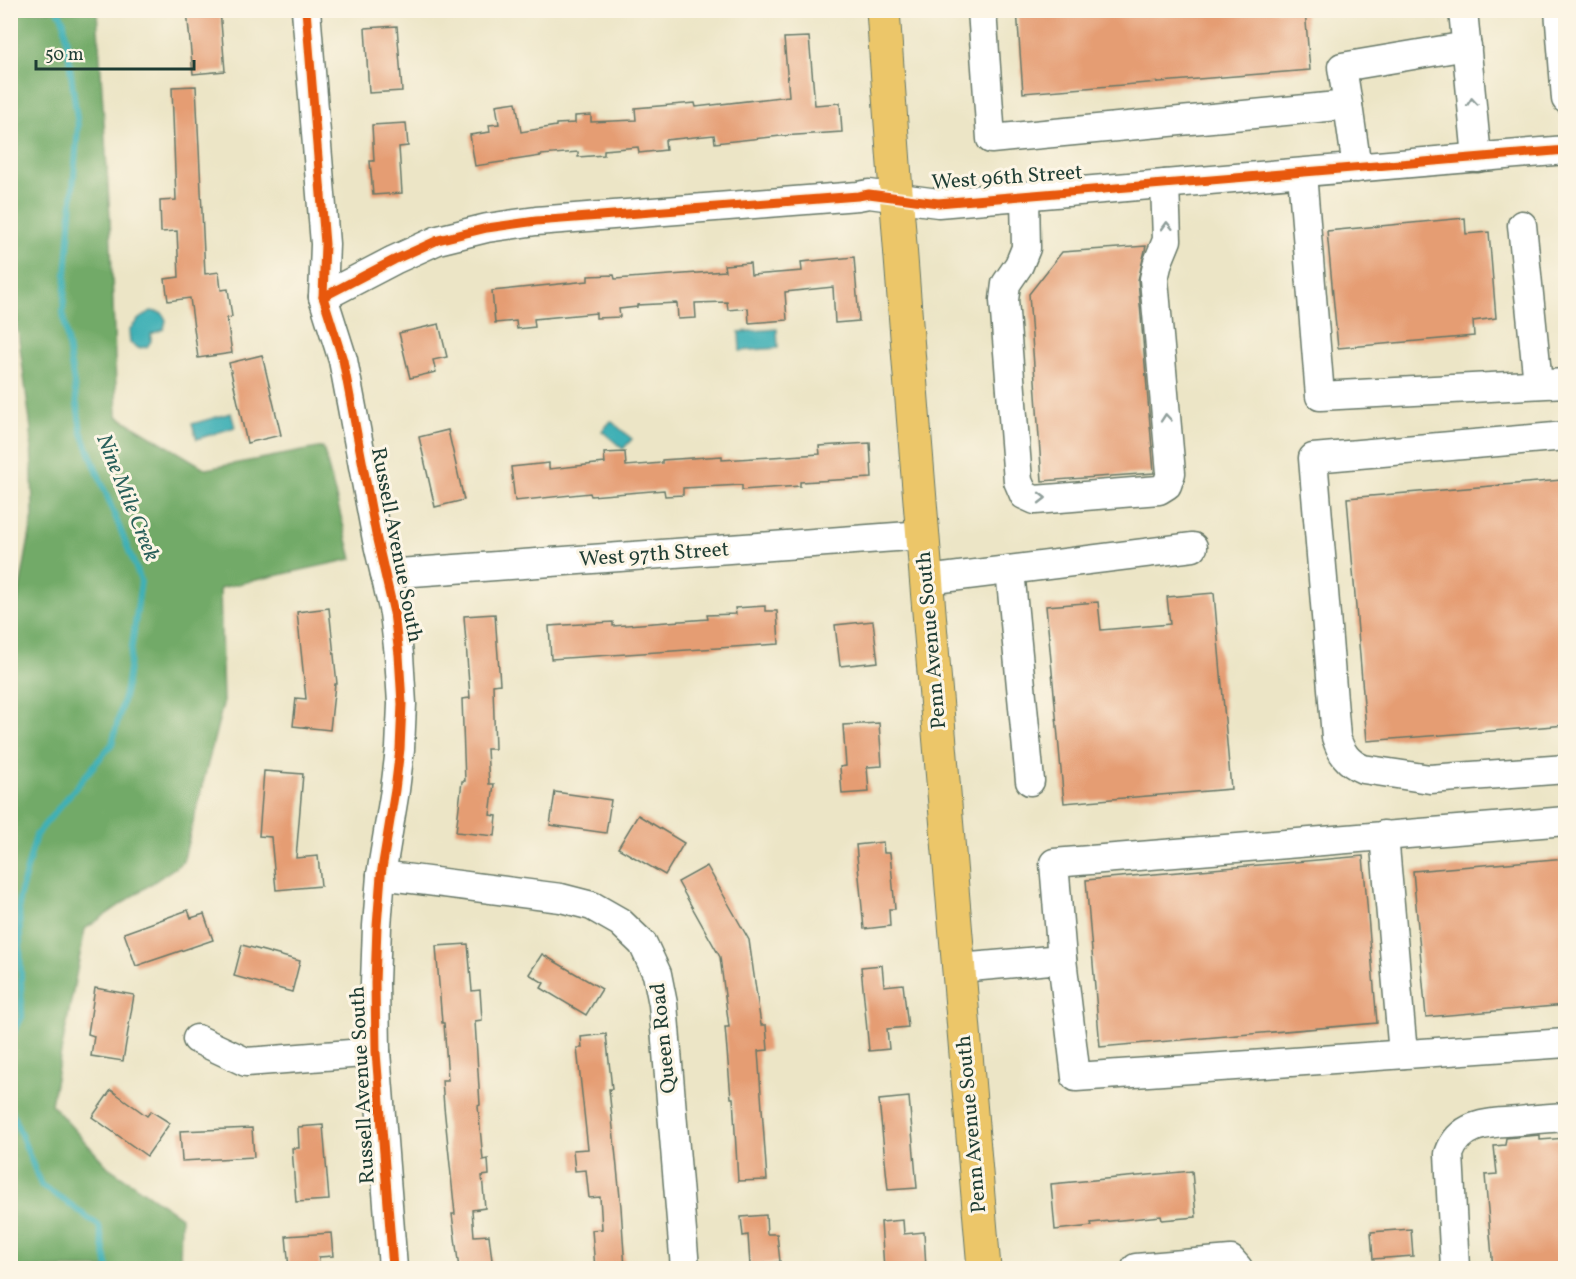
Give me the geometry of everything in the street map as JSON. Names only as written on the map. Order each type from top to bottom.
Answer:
[{"type":"main road","name":"Penn Avenue South","points":[[883,10],[896,199],[984,1269]]},
{"type":"street","name":"Russell Avenue South","points":[[306,10],[325,244],[323,297],[342,360],[377,540],[394,613],[399,655],[402,704],[400,749],[381,875],[376,926],[376,1052],[393,1269]]},
{"type":"street","points":[[982,10],[991,139],[1348,105]]},
{"type":"street","points":[[1463,10],[1477,158]]},
{"type":"street","points":[[1559,10],[1566,99]]},
{"type":"street","points":[[1357,168],[1342,67],[1467,46]]},
{"type":"street","name":"West 96th Street","points":[[323,297],[438,240],[487,228],[536,221],[869,194],[938,203],[1566,150]]},
{"type":"street","points":[[1302,172],[1320,396],[1566,383]]},
{"type":"street","points":[[1025,196],[1026,248],[1019,265],[1006,284],[1004,300],[1018,481],[1024,495],[1035,500],[1159,490],[1167,485],[1171,473],[1154,279],[1167,240],[1165,184]]},
{"type":"street","points":[[1522,225],[1538,384]]},
{"type":"street","points":[[1566,436],[1313,459],[1336,737],[1339,749],[1346,759],[1364,769],[1430,779],[1566,769]]},
{"type":"street","name":"West 97th Street","points":[[385,574],[923,535]]},
{"type":"street","points":[[927,580],[1193,547]]},
{"type":"street","points":[[1010,570],[1030,781]]},
{"type":"street","points":[[1566,821],[1054,864],[1062,959],[1076,1077],[1566,1043]]},
{"type":"street","points":[[1384,835],[1403,1054]]},
{"type":"street","name":"Queen Road","points":[[381,875],[561,898],[592,906],[620,922],[643,944],[657,974],[663,1004],[685,1269]]},
{"type":"street","points":[[959,968],[1062,959]]},
{"type":"street","points":[[197,1039],[246,1062],[376,1052]]},
{"type":"street","points":[[1455,1269],[1449,1154],[1452,1146],[1458,1138],[1478,1125],[1566,1117]]},
{"type":"street","points":[[1136,1269],[1231,1260],[1238,1269]]},
{"type":"green space","points":[[10,11],[97,11],[110,217],[117,416],[206,469],[323,447],[352,559],[220,588],[223,704],[183,862],[85,929],[51,1104],[108,1167],[181,1217],[180,1268],[11,1268],[10,644],[33,516],[31,429],[10,272]]},
{"type":"water","points":[[151,311],[162,313],[166,320],[164,329],[151,334],[151,341],[147,347],[138,348],[130,343],[129,330]]},
{"type":"water","points":[[777,329],[778,348],[740,351],[739,332]]},
{"type":"water","points":[[231,413],[235,427],[197,439],[192,424]]},
{"type":"water","points":[[611,421],[632,439],[623,449],[602,431]]},
{"type":"building","points":[[187,10],[220,10],[225,71],[193,74]]},
{"type":"building","points":[[1017,10],[1305,10],[1310,70],[1023,93]]},
{"type":"building","points":[[397,26],[402,91],[369,93],[365,28]]},
{"type":"building","points":[[809,37],[815,105],[840,103],[842,132],[715,143],[714,135],[665,140],[666,150],[639,153],[638,147],[604,150],[604,155],[578,157],[578,152],[540,155],[475,166],[470,135],[490,132],[489,125],[499,124],[496,105],[516,102],[521,132],[556,126],[556,124],[575,123],[575,116],[591,115],[591,122],[636,120],[635,108],[695,103],[696,107],[789,96],[784,38]]},
{"type":"building","points":[[196,86],[205,274],[219,272],[221,290],[228,289],[232,317],[227,318],[232,353],[198,358],[190,298],[168,301],[165,279],[179,277],[177,231],[161,232],[160,201],[176,200],[172,87]]},
{"type":"building","points":[[406,123],[408,146],[399,147],[402,193],[373,195],[370,161],[374,161],[372,125]]},
{"type":"building","points":[[1465,218],[1466,234],[1489,232],[1496,318],[1473,321],[1474,336],[1338,348],[1327,231]]},
{"type":"building","points":[[1146,246],[1138,280],[1154,473],[1042,481],[1029,294],[1062,252]]},
{"type":"building","points":[[854,257],[859,321],[835,323],[833,287],[785,292],[787,320],[749,323],[748,308],[728,310],[727,302],[695,303],[696,318],[678,319],[677,303],[637,305],[637,307],[619,309],[620,317],[596,318],[596,313],[534,319],[535,327],[517,329],[516,321],[495,323],[492,291],[588,281],[588,276],[614,275],[615,279],[725,271],[724,265],[750,263],[751,275],[802,271],[801,262]]},
{"type":"building","points":[[439,324],[447,357],[433,360],[436,372],[410,378],[399,333]]},
{"type":"building","points":[[262,355],[281,435],[247,443],[229,363]]},
{"type":"building","points":[[448,430],[464,500],[435,507],[419,437]]},
{"type":"building","points":[[870,443],[872,478],[800,482],[800,486],[742,490],[742,485],[683,488],[683,495],[665,496],[664,490],[591,496],[590,493],[515,501],[511,467],[549,463],[549,469],[605,463],[604,453],[625,452],[626,466],[662,463],[662,460],[722,456],[722,460],[820,454],[819,446]]},
{"type":"building","points":[[1562,480],[1566,525],[1566,725],[1367,741],[1347,498]]},
{"type":"building","points":[[1214,593],[1231,789],[1064,803],[1046,606],[1098,602],[1101,630],[1170,624],[1167,597]]},
{"type":"building","points":[[765,606],[765,611],[777,611],[779,644],[551,659],[549,626],[613,622],[613,626],[708,619],[707,615],[736,614],[735,608]]},
{"type":"building","points":[[329,608],[337,684],[335,684],[330,730],[293,726],[296,698],[306,699],[297,612]]},
{"type":"building","points":[[495,614],[500,684],[493,685],[495,749],[487,749],[489,784],[494,784],[490,815],[497,816],[495,836],[456,832],[462,781],[465,781],[462,699],[470,698],[464,616]]},
{"type":"building","points":[[873,621],[878,662],[840,666],[835,625]]},
{"type":"building","points":[[879,723],[882,766],[867,767],[869,792],[842,794],[840,767],[846,766],[843,725]]},
{"type":"building","points":[[264,771],[303,774],[296,858],[318,856],[321,886],[276,890],[271,837],[259,836]]},
{"type":"building","points":[[555,792],[611,800],[606,833],[550,825]]},
{"type":"building","points":[[638,815],[684,843],[665,875],[618,848]]},
{"type":"building","points":[[883,842],[884,853],[890,853],[895,909],[889,909],[890,926],[864,929],[856,845]]},
{"type":"building","points":[[1363,856],[1377,1023],[1100,1047],[1086,880]]},
{"type":"building","points":[[1566,858],[1566,1005],[1426,1017],[1413,871]]},
{"type":"building","points":[[707,866],[749,940],[761,1025],[766,1025],[768,1050],[758,1051],[767,1180],[738,1181],[733,1098],[731,1098],[725,1027],[729,1027],[720,957],[678,882]]},
{"type":"building","points":[[188,910],[191,918],[204,914],[213,940],[136,966],[124,933]]},
{"type":"building","points":[[468,944],[472,991],[480,990],[482,1020],[475,1021],[480,1105],[478,1106],[483,1160],[488,1159],[489,1175],[482,1176],[485,1208],[472,1210],[474,1236],[489,1235],[493,1269],[459,1269],[452,1214],[455,1214],[442,1080],[448,1080],[436,946]]},
{"type":"building","points":[[242,945],[300,961],[292,992],[234,976]]},
{"type":"building","points":[[542,954],[602,989],[586,1015],[541,988],[544,983],[529,974]]},
{"type":"building","points":[[882,965],[884,986],[903,984],[908,1027],[887,1029],[889,1049],[869,1051],[861,967]]},
{"type":"building","points":[[95,988],[134,995],[123,1061],[91,1056],[94,1036],[88,1034]]},
{"type":"building","points":[[606,1034],[625,1269],[595,1269],[592,1230],[602,1229],[600,1197],[589,1198],[586,1170],[575,1171],[573,1150],[588,1149],[577,1048],[582,1048],[581,1037]]},
{"type":"building","points":[[111,1090],[147,1116],[151,1111],[170,1123],[147,1156],[92,1117]]},
{"type":"building","points":[[909,1097],[917,1188],[888,1190],[879,1100]]},
{"type":"building","points":[[323,1125],[329,1200],[296,1202],[292,1148],[299,1148],[298,1127]]},
{"type":"building","points":[[252,1128],[254,1157],[182,1161],[180,1131]]},
{"type":"building","points":[[1540,1135],[1540,1140],[1566,1138],[1566,1269],[1493,1269],[1485,1175],[1497,1174],[1494,1146],[1505,1145],[1506,1138]]},
{"type":"building","points":[[1192,1171],[1196,1217],[1162,1220],[1161,1216],[1091,1223],[1092,1226],[1055,1230],[1051,1184]]},
{"type":"building","points":[[766,1215],[767,1234],[777,1234],[780,1262],[750,1265],[748,1235],[743,1236],[741,1217]]},
{"type":"building","points":[[903,1220],[904,1234],[924,1232],[926,1269],[884,1269],[881,1222]]},
{"type":"building","points":[[1411,1229],[1413,1256],[1373,1259],[1371,1232]]},
{"type":"building","points":[[331,1233],[333,1256],[319,1257],[320,1269],[289,1269],[286,1236]]},
{"type":"waterway","name":"Nine Mile Creek","points":[[10,1040],[22,1017],[19,899],[36,835],[112,744],[126,689],[141,581],[81,431],[63,312],[78,126],[64,22],[58,10]]},
{"type":"waterway","name":"Nine Mile Creek","points":[[10,1107],[41,1185],[99,1226],[108,1268]]},
{"type":"cycle path","points":[[306,10],[325,244],[323,297],[343,360],[377,540],[394,613],[399,655],[402,704],[400,749],[381,875],[375,983],[376,1052],[393,1268]]},
{"type":"cycle path","points":[[323,297],[438,240],[487,228],[536,221],[869,194],[938,203],[1566,150]]}]
